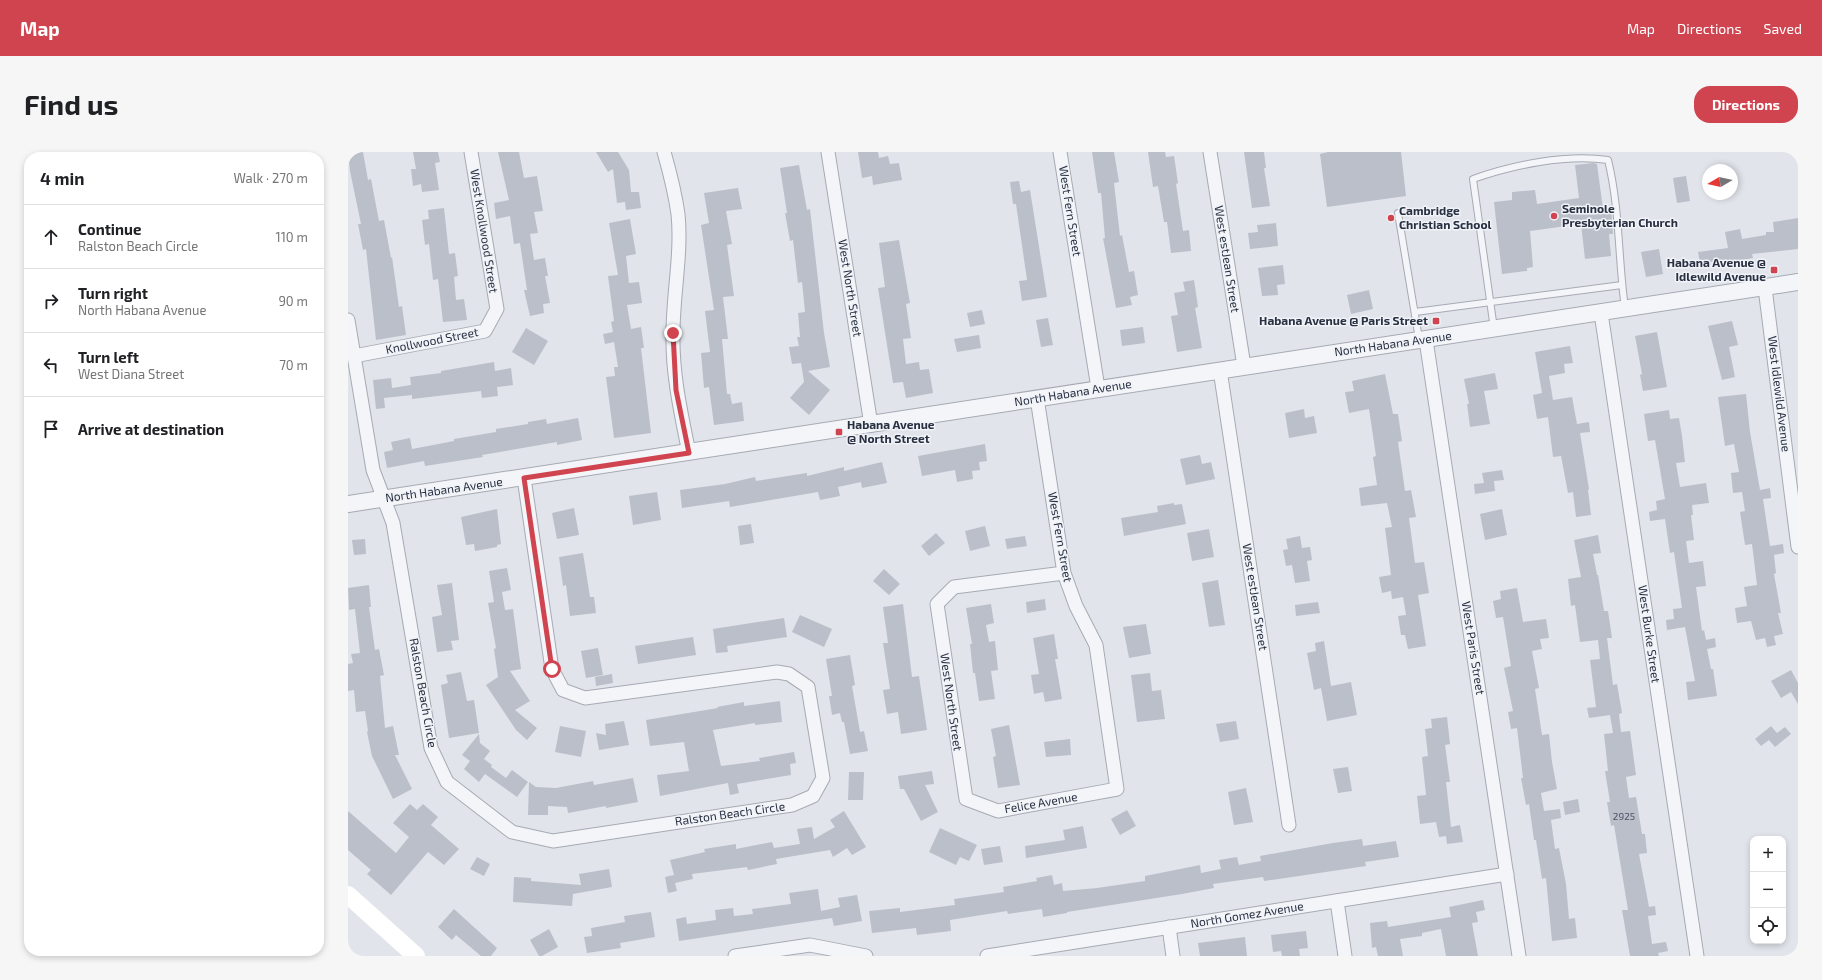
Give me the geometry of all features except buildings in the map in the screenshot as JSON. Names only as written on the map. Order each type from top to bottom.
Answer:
[{"type":"main road","points":[[348,895],[416,956]]},
{"type":"street","name":"West Knollwood Street","points":[[471,152],[497,309]]},
{"type":"street","points":[[664,152],[672,181],[678,215],[673,333],[676,390],[689,453]]},
{"type":"street","name":"West North Street","points":[[828,152],[871,425]]},
{"type":"street","name":"West Fern Street","points":[[1060,152],[1098,388]]},
{"type":"street","name":"West estJean Street","points":[[1210,152],[1244,366]]},
{"type":"street","name":"North Habana Avenue","points":[[348,504],[1798,282]]},
{"type":"street","name":"West Idlewild Avenue","points":[[1765,288],[1798,547]]},
{"type":"street","name":"Knollwood Street","points":[[354,356],[485,331],[497,309]]},
{"type":"street","name":"West Burke Street","points":[[1601,313],[1697,956]]},
{"type":"street","name":"Ralston Beach Circle","points":[[348,320],[373,470],[393,523],[431,748],[447,782],[512,832],[553,841],[792,805],[813,796],[823,778],[808,687],[789,674],[777,672],[585,698],[563,690],[552,669],[524,478]]},
{"type":"street","name":"West Paris Street","points":[[1423,340],[1519,956]]},
{"type":"street","name":"West estJean Street","points":[[1220,370],[1289,825]]},
{"type":"street","name":"West Fern Street","points":[[1037,398],[1064,573],[1076,606],[1096,646],[1118,789]]},
{"type":"street","name":"West North Street","points":[[966,799],[937,604],[954,587],[1064,573]]},
{"type":"street","name":"Felice Avenue","points":[[966,799],[998,811],[1118,789]]},
{"type":"street","name":"North Gomez Avenue","points":[[996,955],[1507,874]]},
{"type":"street","points":[[1337,901],[1345,956]]},
{"type":"street","points":[[1169,927],[1173,956]]},
{"type":"street","points":[[735,956],[810,945],[866,956]]},
{"type":"lane","points":[[1494,329],[1473,179],[1494,172],[1526,165],[1582,158],[1608,160],[1617,213],[1625,309]]},
{"type":"lane","points":[[1398,213],[1415,312],[1423,340]]},
{"type":"lane","points":[[1415,312],[1622,285]]},
{"type":"place","name":"Seminole Presbyterian Church","points":[[1554,216]]},
{"type":"place","name":"Cambridge Christian School","points":[[1391,218]]},
{"type":"place","name":"Habana Avenue @ Idlewild Avenue","points":[[1774,270]]},
{"type":"place","name":"Habana Avenue @ Paris Street","points":[[1436,321]]},
{"type":"place","name":"Habana Avenue @ North Street","points":[[839,432]]},
{"type":"route","points":[[552,669],[524,478],[689,453],[676,390],[673,333]]}]
